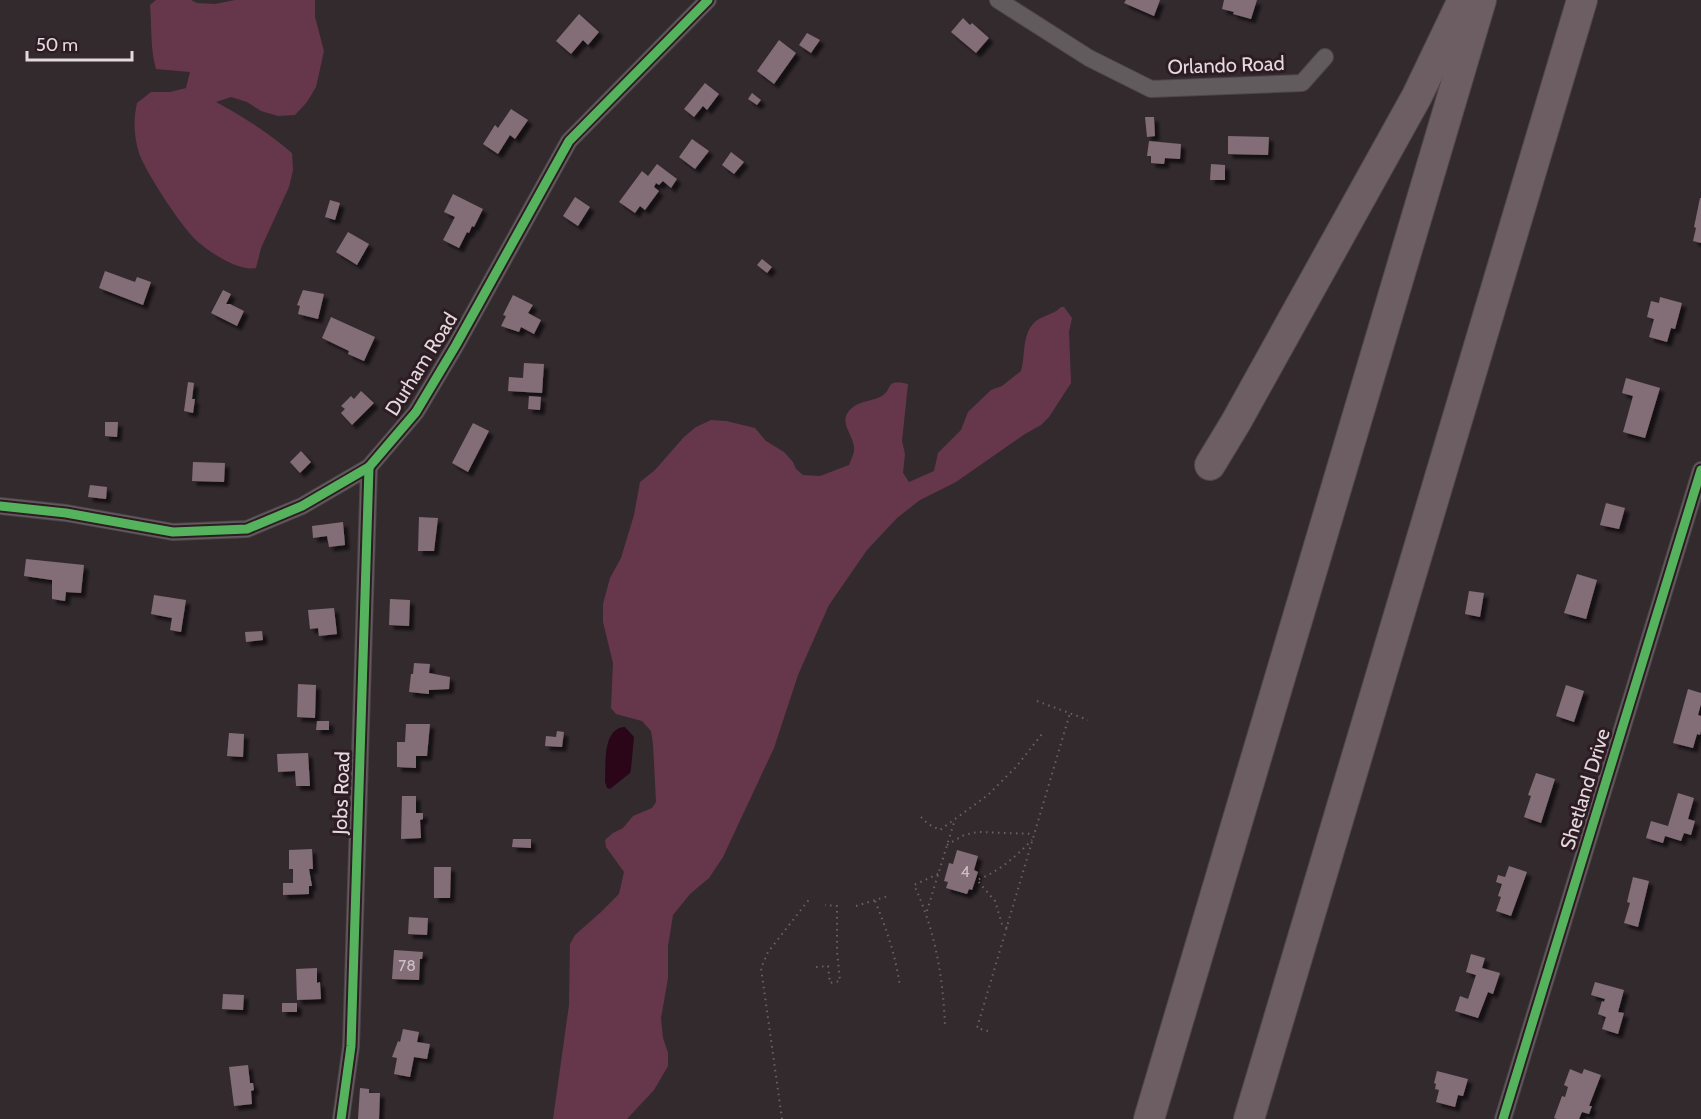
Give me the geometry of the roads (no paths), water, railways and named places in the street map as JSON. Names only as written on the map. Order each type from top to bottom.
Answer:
[{"type":"highway","points":[[1210,465],[1232,430],[1417,96],[1463,0]]},
{"type":"highway","points":[[1149,1119],[1481,0]]},
{"type":"highway","points":[[1249,1119],[1582,0]]},
{"type":"street","name":"Durham Road","points":[[0,506],[66,513],[173,532],[247,529],[302,506],[369,467],[416,412],[456,345],[569,141],[708,0]]},
{"type":"street","name":"Orlando Road","points":[[998,0],[1089,58],[1151,89],[1302,83],[1325,57]]},
{"type":"street","name":"Jobs Road","points":[[341,1119],[351,1046],[369,467]]},
{"type":"street","name":"Shetland Drive","points":[[1503,1119],[1701,470]]}]
